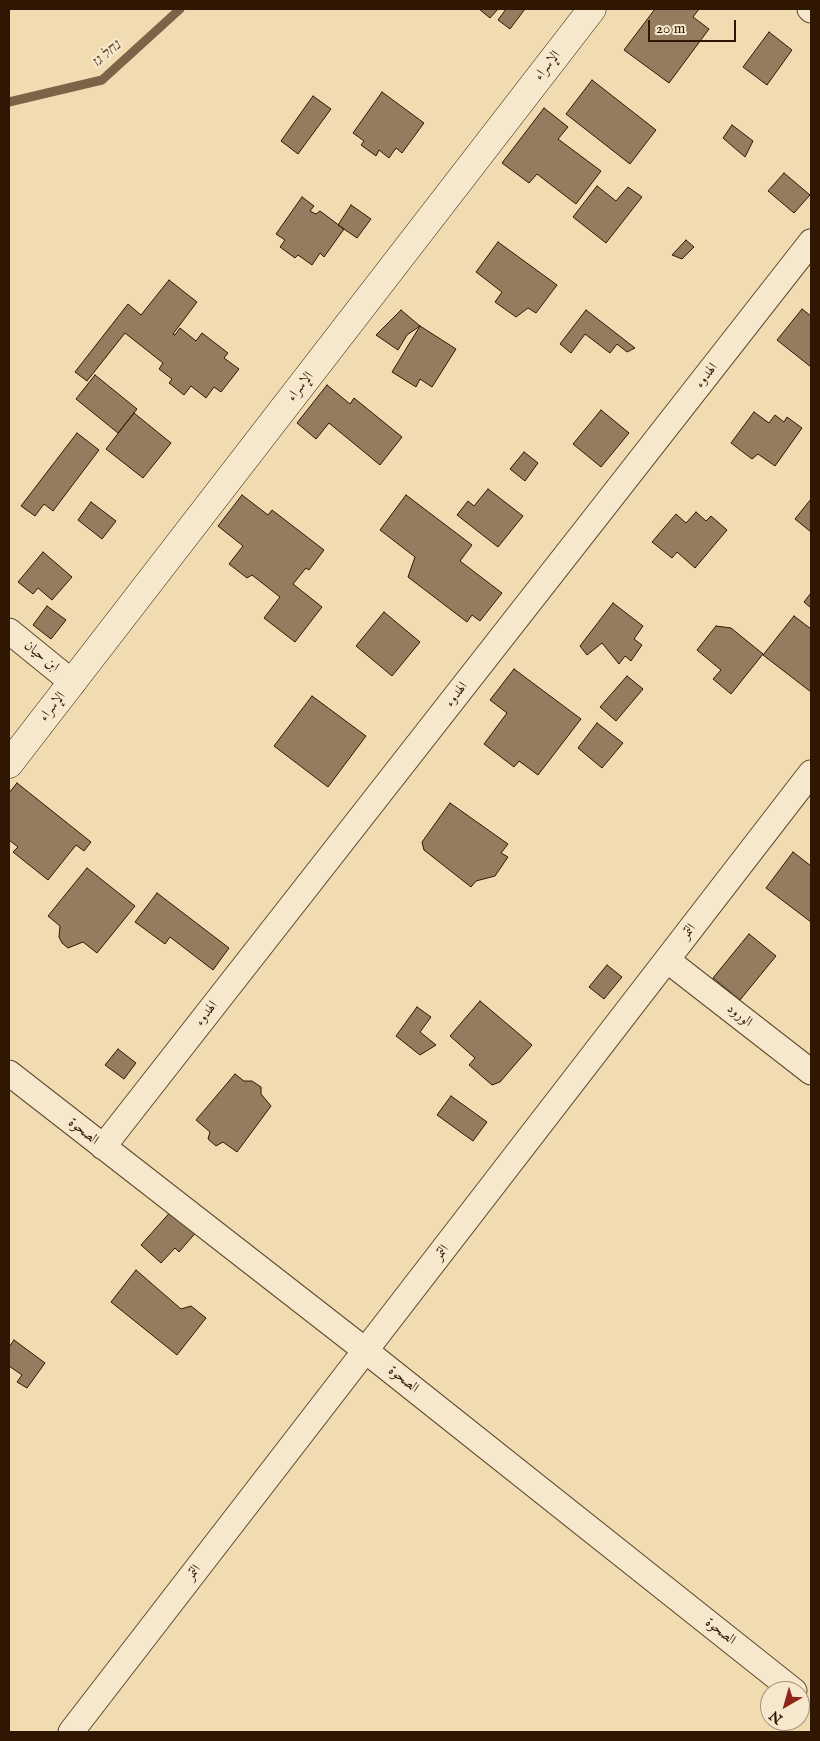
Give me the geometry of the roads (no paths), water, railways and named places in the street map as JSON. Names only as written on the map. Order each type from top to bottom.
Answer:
[{"type":"street","name":"الإسراء","points":[[9,764],[592,9]]},
{"type":"street","name":"الهدوء","points":[[103,1147],[811,242]]},
{"type":"street","name":"ابن حيان","points":[[9,632],[73,683]]},
{"type":"street","name":"التمر","points":[[72,1732],[811,773]]},
{"type":"street","name":"الورود","points":[[667,960],[811,1072]]},
{"type":"street","name":"الصحوة","points":[[9,1073],[366,1351],[781,1681]]},
{"type":"waterway","name":"נחל גז","points":[[9,102],[102,80],[180,9]]}]
